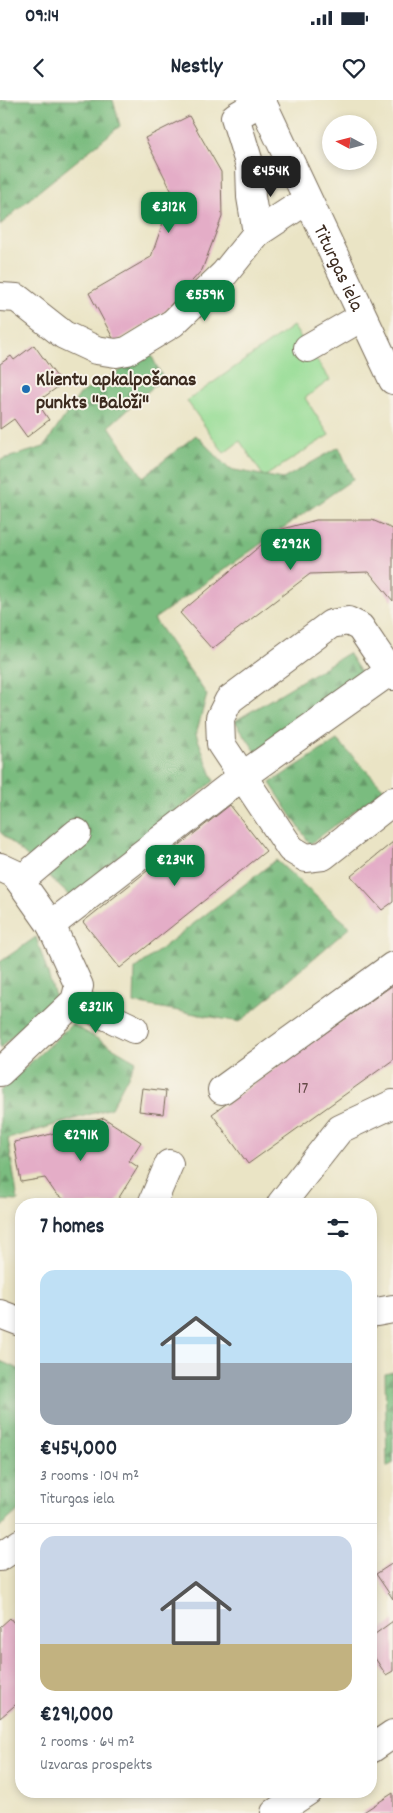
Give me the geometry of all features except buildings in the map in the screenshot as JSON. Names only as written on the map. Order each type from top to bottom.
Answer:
[{"type":"street","name":"Titurgas iela","points":[[262,101],[393,380]]},
{"type":"street","points":[[257,232],[251,197],[250,166],[235,117],[262,101]]},
{"type":"street","points":[[0,297],[17,298],[64,335],[96,350],[116,353],[127,351],[173,323],[225,273],[257,232],[307,200]]},
{"type":"street","points":[[308,348],[362,317]]},
{"type":"street","points":[[51,924],[244,774],[392,672],[360,627],[348,621],[331,624],[229,700],[220,718],[222,744],[244,774],[291,849],[306,858],[323,856],[393,801]]},
{"type":"street","points":[[0,1072],[75,1001],[78,986],[51,924],[10,874],[77,833]]},
{"type":"street","points":[[222,1090],[393,966]]},
{"type":"street","points":[[75,1001],[134,1029]]},
{"type":"street","points":[[286,1198],[340,1129],[393,1104]]},
{"type":"street","points":[[154,1198],[168,1164]]},
{"type":"street","points":[[377,1312],[393,1309]]},
{"type":"street","points":[[0,1314],[15,1320]]},
{"type":"street","points":[[0,1557],[15,1547]]},
{"type":"street","points":[[377,1745],[393,1734]]},
{"type":"street","points":[[275,1813],[298,1798]]},
{"type":"green space","points":[[0,100],[113,100],[120,126],[34,195],[0,225]]},
{"type":"green space","points":[[293,326],[330,380],[305,398],[329,435],[264,477],[240,441],[224,453],[187,401]]},
{"type":"green space","points":[[150,353],[163,378],[109,426],[143,477],[196,435],[229,469],[283,479],[339,447],[353,479],[154,619],[207,695],[196,734],[214,781],[70,896],[0,832],[0,460],[44,447],[80,394]]},
{"type":"green space","points":[[348,653],[364,677],[256,752],[235,721]]},
{"type":"green space","points":[[337,740],[384,789],[310,844],[270,783]]},
{"type":"green space","points":[[276,860],[350,927],[240,1022],[134,1003],[135,969]]},
{"type":"green space","points":[[36,937],[55,996],[0,1048],[0,962]]},
{"type":"green space","points":[[72,1024],[136,1061],[111,1108],[8,1139],[18,1198],[15,1198],[15,1201],[0,1200],[0,1091]]},
{"type":"green space","points":[[0,1361],[15,1367],[15,1513],[0,1527]]},
{"type":"green space","points":[[393,1372],[393,1463],[387,1467],[385,1374]]},
{"type":"place","name":"Klientu apkalpošanas punkts \"Baloži\"","points":[[26,389]]}]
